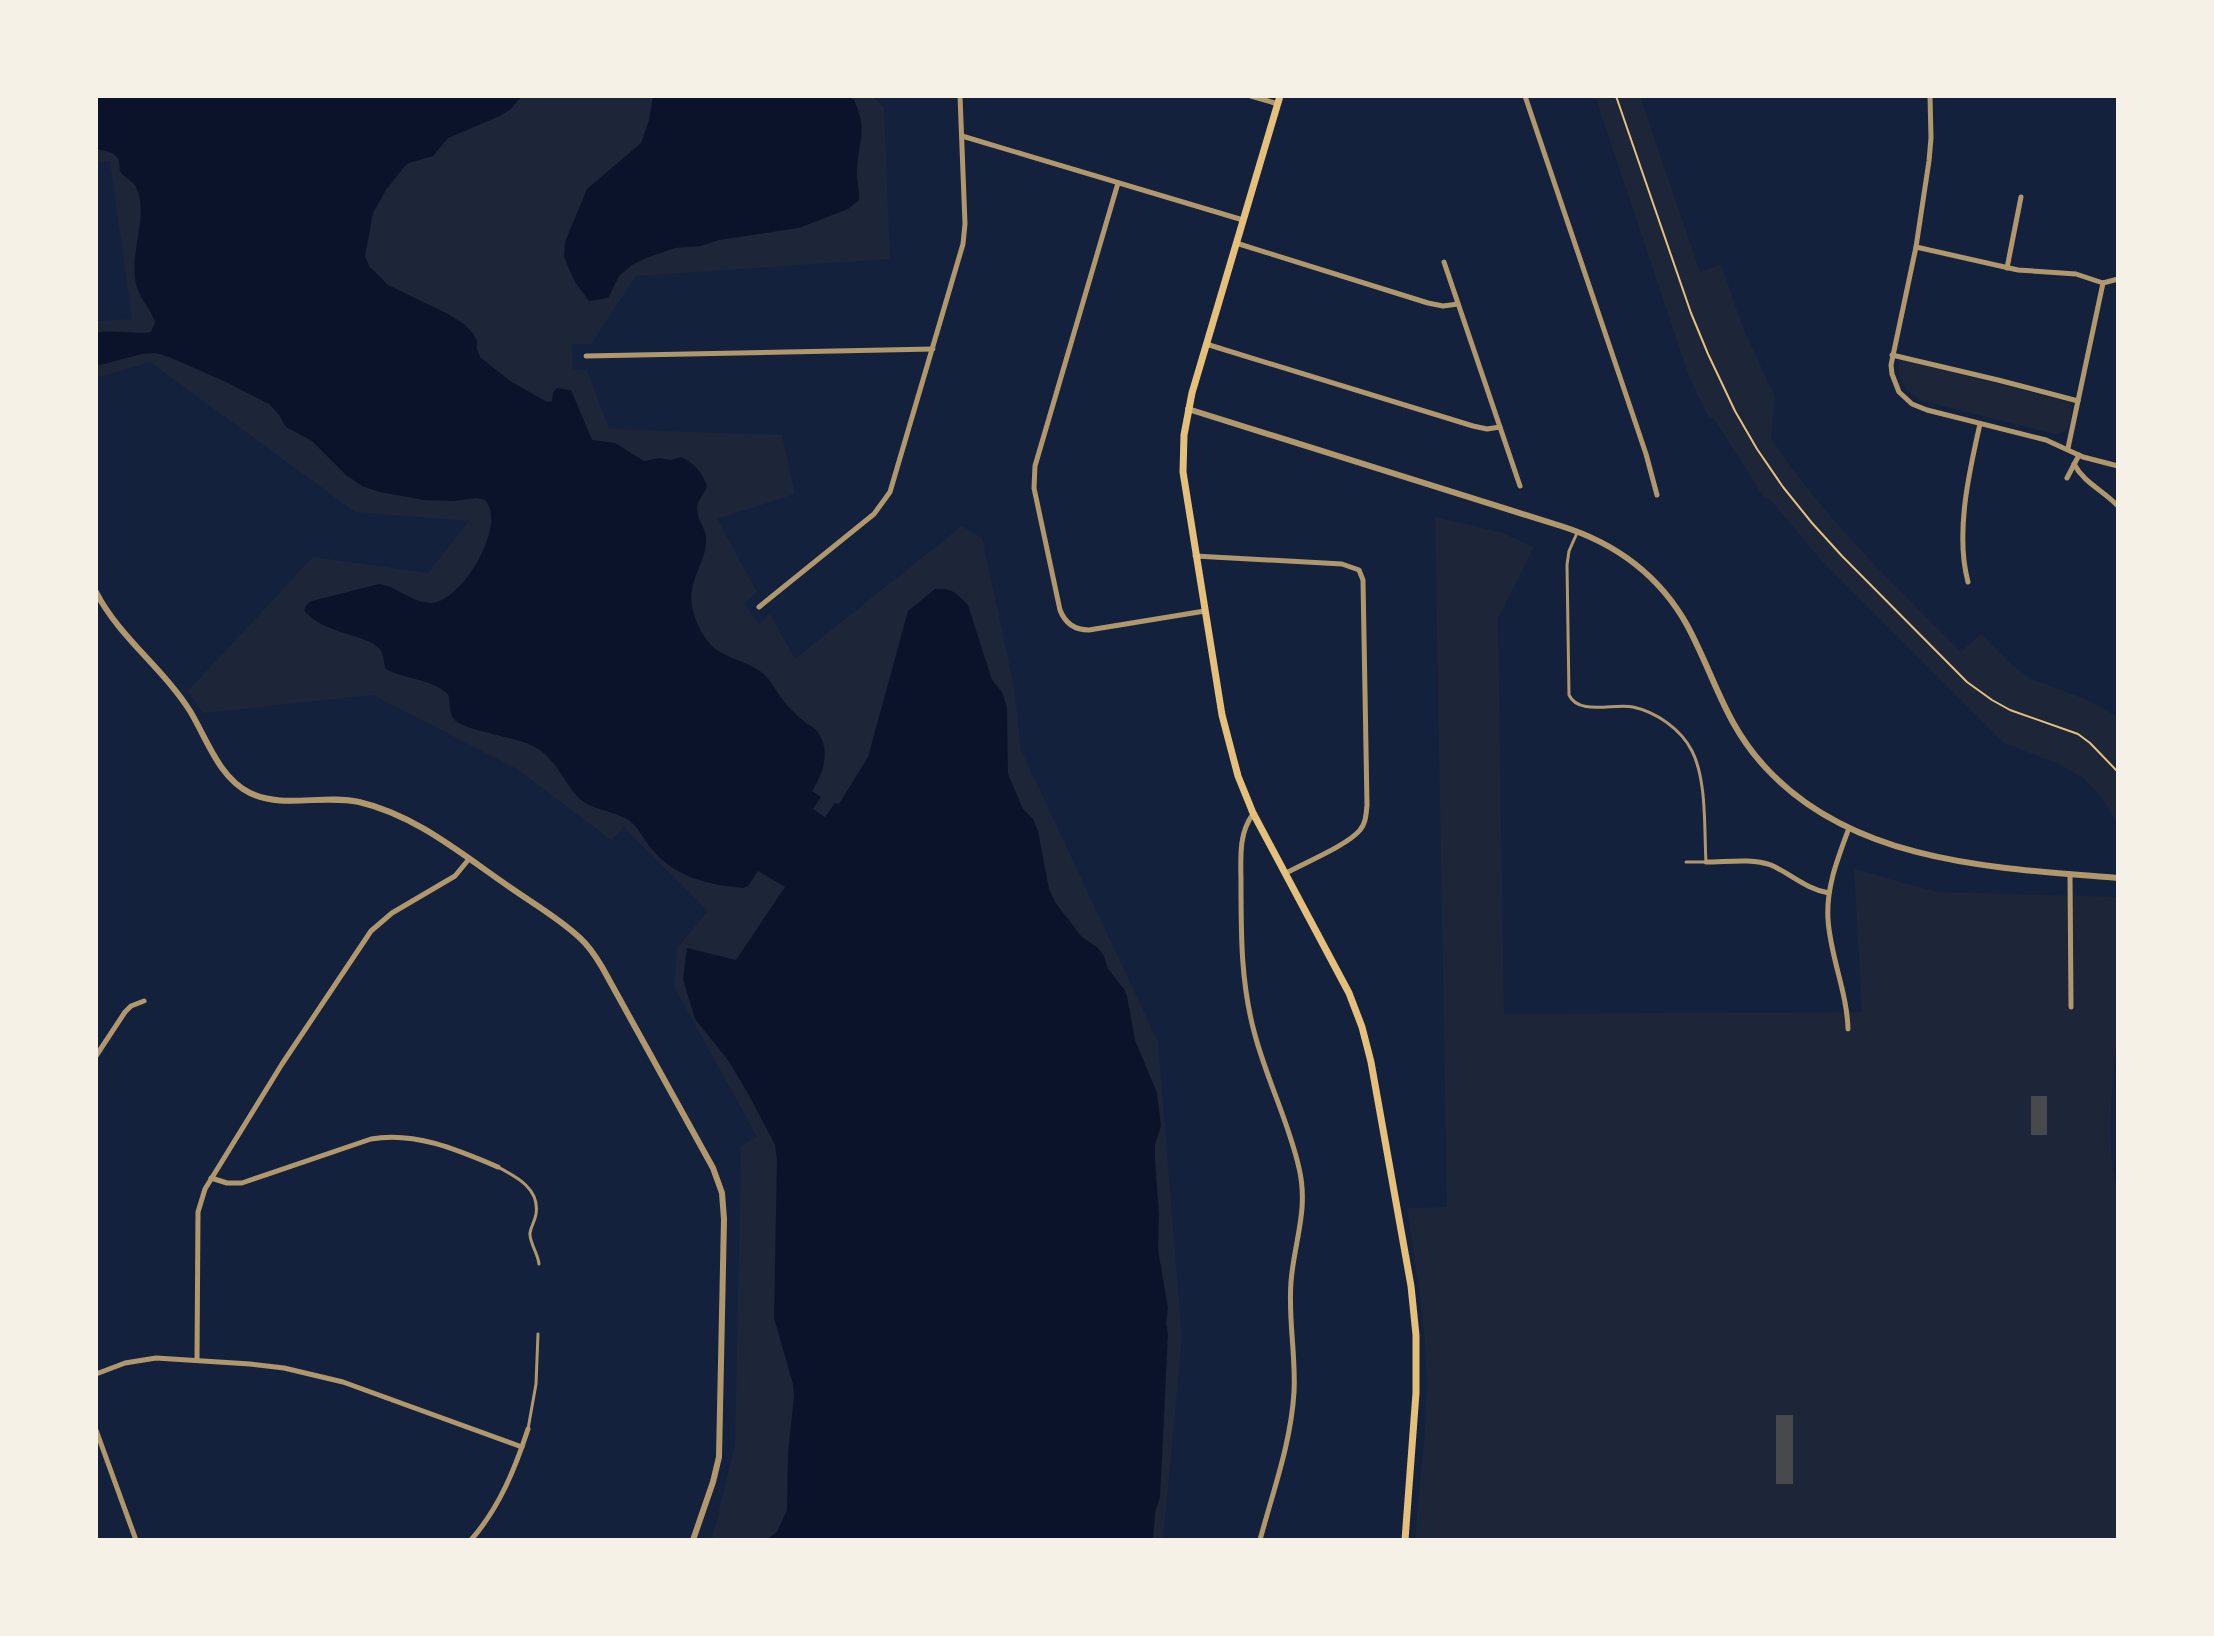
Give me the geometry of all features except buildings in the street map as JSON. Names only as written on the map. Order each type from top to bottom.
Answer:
[{"type":"main road","points":[[1279,100],[1188,409],[1182,458],[1195,556],[1227,738],[1238,776],[1253,813],[1349,993],[1367,1044],[1411,1286],[1417,1344],[1405,1540]]},
{"type":"street","points":[[759,607],[874,514],[886,500],[893,484],[965,233],[960,96]]},
{"type":"street","points":[[1251,96],[1279,100]]},
{"type":"street","points":[[1525,96],[1646,454],[1657,495]]},
{"type":"street","points":[[1930,96],[1931,150],[1916,247],[1892,355],[1892,374],[1899,392],[1927,410],[2046,440],[2079,455],[2118,466]]},
{"type":"street","points":[[962,136],[1243,220]]},
{"type":"street","points":[[1118,183],[1035,466],[1035,490],[1060,610],[1071,625],[1089,630],[1205,611]]},
{"type":"street","points":[[2007,268],[2021,197]]},
{"type":"street","points":[[1236,243],[1428,303],[1443,306],[1458,304]]},
{"type":"street","points":[[1916,247],[2007,268],[2076,274],[2103,283],[2118,279]]},
{"type":"street","points":[[1444,262],[1520,486]]},
{"type":"street","points":[[2068,448],[2103,283]]},
{"type":"street","points":[[1206,344],[1473,426],[1487,429],[1500,427]]},
{"type":"street","points":[[586,356],[933,349]]},
{"type":"street","points":[[1892,355],[2078,401]]},
{"type":"street","points":[[1188,409],[1578,531],[1627,557],[1660,588],[1687,626],[1726,713],[1749,748],[1795,795],[1849,828],[1895,846],[1949,859],[2007,868],[2118,878]]},
{"type":"street","points":[[1968,582],[1962,541],[1971,466],[1980,424]]},
{"type":"street","points":[[2067,478],[2079,455]]},
{"type":"street","points":[[2074,464],[2083,478],[2118,506]]},
{"type":"street","points":[[1195,556],[1342,564],[1354,567],[1362,574],[1365,821],[1348,840],[1286,873]]},
{"type":"street","points":[[97,597],[184,703],[215,757],[243,789],[268,799],[332,798],[368,804],[407,820],[561,922],[588,947],[602,967],[718,1180],[722,1193],[719,1457],[693,1540]]},
{"type":"street","points":[[1253,813],[1244,829],[1241,856],[1243,978],[1255,1038],[1300,1170],[1303,1208],[1291,1286],[1294,1358],[1292,1409],[1283,1460],[1260,1540]]},
{"type":"street","points":[[1848,1029],[1828,921],[1833,872],[1849,828]]},
{"type":"street","points":[[197,1360],[198,1212],[201,1197],[211,1178],[371,931],[384,918],[455,876],[469,859]]},
{"type":"street","points":[[1706,862],[1763,863],[1812,889],[1829,893]]},
{"type":"street","points":[[2070,874],[2071,1007]]},
{"type":"street","points":[[96,1056],[125,1012],[144,1001]]},
{"type":"street","points":[[211,1178],[242,1183],[371,1139],[391,1137],[435,1144],[498,1167]]},
{"type":"street","points":[[96,1374],[140,1360],[170,1358],[266,1365],[325,1376],[522,1447]]},
{"type":"street","points":[[471,1540],[504,1491],[528,1429]]},
{"type":"street","points":[[96,1430],[136,1540]]},
{"type":"lane","points":[[1578,531],[1569,551],[1567,565],[1569,695],[1581,706],[1644,710],[1665,722],[1684,739],[1692,751],[1700,775],[1706,862],[1686,862]]},
{"type":"lane","points":[[498,1167],[516,1177],[532,1192],[537,1212],[530,1235],[539,1264]]},
{"type":"lane","points":[[528,1429],[536,1384],[538,1334]]},
{"type":"path","points":[[1616,96],[1708,354],[1740,421],[1783,487],[1826,540],[1967,682],[2010,710],[2065,728],[2084,738],[2118,772]]},
{"type":"shaded area","points":[[96,96],[872,96],[884,107],[890,259],[636,276],[591,344],[572,344],[573,370],[587,370],[609,429],[782,435],[795,494],[717,519],[757,592],[744,604],[759,624],[770,614],[795,659],[962,526],[982,538],[1014,686],[1021,750],[1158,1042],[1182,1338],[1163,1540],[712,1540],[735,1445],[741,1146],[757,1137],[674,986],[677,948],[708,911],[624,827],[611,840],[517,769],[373,695],[203,713],[188,691],[313,557],[428,573],[469,521],[355,512],[150,362],[96,378],[96,321],[132,319],[110,161],[96,163]]},
{"type":"shaded area","points":[[96,96],[522,96],[500,116],[448,138],[433,156],[404,167],[373,213],[365,256],[369,266],[388,285],[464,324],[477,341],[480,357],[510,381],[547,402],[552,401],[556,388],[571,390],[592,440],[615,443],[644,461],[681,457],[697,468],[707,486],[697,508],[706,538],[693,586],[691,601],[694,615],[709,643],[764,674],[790,709],[820,736],[824,760],[812,791],[821,797],[813,809],[825,817],[835,803],[839,804],[868,757],[908,611],[935,589],[954,592],[968,605],[992,680],[1002,692],[1007,707],[1008,774],[1023,809],[1033,819],[1038,831],[1049,889],[1081,936],[1104,956],[1108,969],[1124,989],[1135,1040],[1157,1093],[1161,1126],[1155,1145],[1158,1250],[1168,1308],[1168,1334],[1160,1497],[1153,1540],[766,1540],[777,1532],[787,1510],[788,1453],[794,1396],[774,1318],[775,1145],[728,1060],[695,1019],[683,979],[687,948],[736,960],[785,887],[758,871],[748,886],[743,888],[705,882],[670,866],[627,819],[582,801],[540,750],[524,742],[458,723],[451,715],[448,694],[426,682],[386,669],[382,653],[376,646],[322,624],[304,610],[312,601],[379,584],[424,602],[443,599],[456,590],[478,560],[491,526],[491,511],[485,500],[477,498],[424,500],[362,486],[346,475],[312,441],[286,427],[269,404],[169,357],[156,353],[142,354],[96,366],[96,333],[151,332],[155,322],[135,277],[140,200],[136,186],[120,171],[116,156],[96,149]]},
{"type":"shaded area","points":[[653,96],[848,96],[854,100],[862,127],[857,173],[859,200],[848,209],[799,228],[675,248],[646,258],[619,276],[608,298],[589,301],[569,269],[564,256],[565,242],[587,189],[641,143]]},
{"type":"shaded area","points":[[1595,96],[1640,96],[1700,272],[1721,264],[1743,328],[1775,397],[1771,438],[1814,496],[1861,550],[1961,652],[1981,634],[2030,678],[2085,699],[2118,717],[2118,824],[2101,797],[2084,779],[2059,764],[2004,743],[1821,560],[1769,498],[1765,499],[1713,417],[1709,418],[1690,379]]},
{"type":"shaded area","points":[[1900,361],[2068,402],[2072,407],[2069,425],[2055,434],[1923,401],[1912,394],[1901,380]]},
{"type":"shaded area","points":[[1435,517],[1500,532],[1534,547],[1498,618],[1504,1014],[1862,1012],[1854,868],[1939,892],[2118,897],[2118,1015],[2111,1150],[2118,1194],[2118,1540],[1415,1540],[1427,1383],[1423,1323],[1407,1208],[1447,1207]]}]
